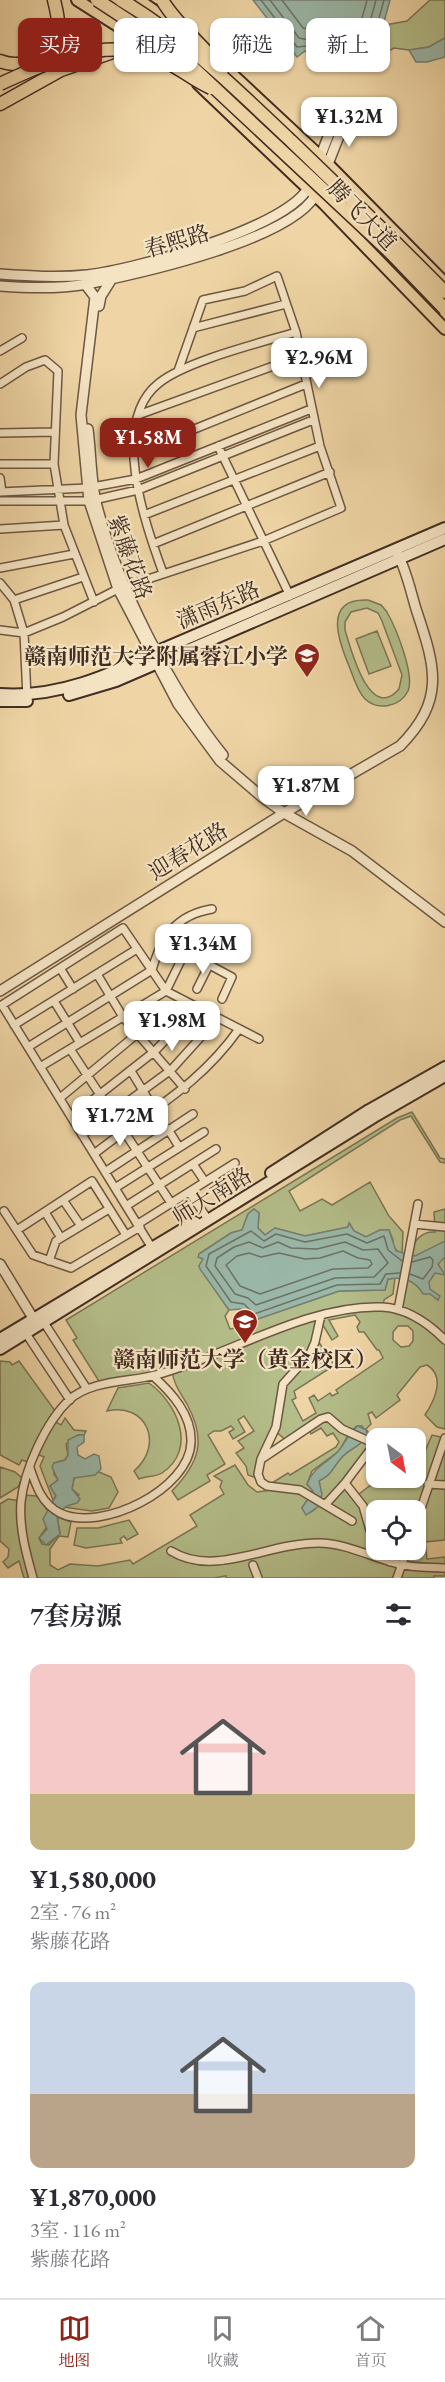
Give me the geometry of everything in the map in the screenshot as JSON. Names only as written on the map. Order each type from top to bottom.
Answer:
[{"type":"highway","points":[[0,61],[9,65],[27,62],[43,54],[58,29],[54,0]]},
{"type":"highway","points":[[97,0],[175,51],[391,253],[445,309]]},
{"type":"highway","points":[[121,0],[181,41],[233,86],[400,245],[445,292]]},
{"type":"highway","points":[[162,0],[186,31],[212,56],[233,86]]},
{"type":"highway","points":[[0,84],[84,52],[114,49]]},
{"type":"highway","points":[[0,104],[83,60],[114,52]]},
{"type":"highway","points":[[182,72],[198,83],[222,93]]},
{"type":"main road","name":"腾飞大道","points":[[77,0],[168,59],[312,192],[445,329]]},
{"type":"main road","name":"腾飞大道","points":[[139,0],[187,33],[324,160],[445,283]]},
{"type":"main road","name":"潇雨东路","points":[[157,657],[398,555],[445,528]]},
{"type":"main road","name":"潇雨东路","points":[[0,701],[86,691],[116,681],[157,657],[290,596],[445,539]]},
{"type":"main road","name":"潇雨东路","points":[[0,694],[27,697]]},
{"type":"main road","name":"师大南路","points":[[39,1321],[369,1110],[445,1067]]},
{"type":"main road","name":"师大南路","points":[[0,1339],[39,1321],[445,1076]]},
{"type":"main road","name":"师大南路","points":[[0,1349],[23,1330]]},
{"type":"street","points":[[324,160],[336,116]]},
{"type":"street","points":[[324,160],[345,121]]},
{"type":"street","name":"春熙路","points":[[0,286],[85,284],[191,261],[259,234],[296,215],[312,192],[324,160]]},
{"type":"street","name":"春熙路","points":[[0,274],[36,277],[88,275],[188,251],[256,226],[292,207],[312,192]]},
{"type":"street","points":[[0,630],[24,633],[122,588],[263,541],[341,508],[320,446],[296,332],[277,276],[245,291],[203,300],[178,371]]},
{"type":"street","name":"紫藤花路","points":[[113,277],[101,296],[89,381],[87,416],[92,500],[122,588],[178,704],[209,749],[233,774],[286,812],[352,851],[445,922]]},
{"type":"street","name":"紫藤花路","points":[[85,284],[95,297],[81,415],[91,487]]},
{"type":"street","points":[[193,328],[286,304]]},
{"type":"street","points":[[163,573],[144,515],[136,479],[135,453],[138,415],[143,398],[159,382],[178,371],[296,332]]},
{"type":"street","points":[[0,351],[22,338]]},
{"type":"street","points":[[138,415],[301,356]]},
{"type":"street","points":[[0,384],[35,362],[45,360],[53,365],[59,380],[54,464],[64,525],[94,602]]},
{"type":"street","points":[[135,453],[306,384]]},
{"type":"street","points":[[0,478],[1,492],[60,490],[136,479],[311,410]]},
{"type":"street","points":[[0,501],[92,500],[138,490],[313,420]]},
{"type":"street","points":[[0,434],[55,432]]},
{"type":"street","points":[[218,446],[290,596]]},
{"type":"street","points":[[144,515],[320,446]]},
{"type":"street","points":[[0,464],[54,464]]},
{"type":"street","points":[[153,544],[330,472]]},
{"type":"street","points":[[0,529],[64,525]]},
{"type":"street","points":[[0,568],[74,554]]},
{"type":"street","name":"迎春花路","points":[[0,991],[286,812],[400,746],[415,732],[429,711],[435,684],[433,655],[398,555]]},
{"type":"street","points":[[14,600],[83,577]]},
{"type":"street","points":[[0,584],[14,600],[24,633],[27,697]]},
{"type":"street","name":"紫藤花路","points":[[286,812],[354,847],[412,889],[445,917]]},
{"type":"street","points":[[28,1047],[152,970],[158,948],[171,927],[195,912],[212,909]]},
{"type":"street","points":[[152,1248],[2,1005],[123,928],[166,991],[259,1040]]},
{"type":"street","points":[[40,1067],[166,991],[185,952],[197,941],[219,931]]},
{"type":"street","points":[[14,1025],[137,949]]},
{"type":"street","points":[[185,952],[232,977],[222,999]]},
{"type":"street","points":[[197,989],[209,965]]},
{"type":"street","points":[[60,968],[73,989]]},
{"type":"street","points":[[97,974],[123,1017],[155,1051],[185,1089]]},
{"type":"street","points":[[54,1001],[80,1043]]},
{"type":"street","points":[[71,1117],[155,1051],[196,1007]]},
{"type":"street","points":[[82,1135],[171,1070],[218,1018]]},
{"type":"street","points":[[94,1154],[124,1130],[185,1089],[219,1057],[238,1029]]},
{"type":"street","points":[[60,1098],[89,1077],[138,1034]]},
{"type":"street","points":[[70,1049],[171,1203]]},
{"type":"street","points":[[131,1071],[154,1109]]},
{"type":"street","points":[[105,1172],[136,1149],[193,1114]]},
{"type":"street","points":[[168,1129],[179,1147]]},
{"type":"street","points":[[115,1188],[204,1132]]},
{"type":"street","points":[[126,1206],[216,1149]]},
{"type":"street","points":[[4,1211],[33,1255],[71,1268],[126,1236],[171,1203],[235,1163]]},
{"type":"street","points":[[193,1164],[205,1182]]},
{"type":"street","points":[[16,1230],[92,1181],[126,1236]]},
{"type":"street","points":[[189,1192],[205,1215]]},
{"type":"street","points":[[63,1200],[81,1226]]},
{"type":"street","points":[[398,1310],[418,1204]]},
{"type":"street","points":[[50,1261],[56,1241],[109,1209]]},
{"type":"street","points":[[45,1212],[61,1238]]},
{"type":"street","points":[[414,1224],[445,1227]]},
{"type":"street","points":[[0,1264],[87,1389]]},
{"type":"street","points":[[33,1578],[24,1549],[21,1521],[21,1501],[30,1468],[43,1437],[70,1400],[87,1389],[153,1376],[321,1315],[345,1309],[383,1307],[398,1310],[424,1322],[445,1340]]},
{"type":"street","points":[[321,1315],[310,1354],[283,1384],[276,1427],[261,1459],[258,1474],[261,1482],[267,1486],[300,1490],[352,1521]]},
{"type":"street","points":[[23,1330],[70,1400]]},
{"type":"street","points":[[30,1468],[45,1502],[61,1514],[87,1518],[114,1515],[144,1501],[182,1468],[191,1443],[188,1420],[168,1389],[153,1376]]},
{"type":"street","points":[[261,1459],[321,1419],[328,1417],[342,1429],[371,1442],[374,1446],[370,1453],[324,1505]]},
{"type":"street","points":[[423,1500],[445,1438]]},
{"type":"street","points":[[345,1483],[363,1506],[366,1516]]},
{"type":"street","points":[[428,1484],[445,1485]]},
{"type":"street","points":[[244,1570],[311,1543],[338,1545],[402,1565],[445,1568]]},
{"type":"street","points":[[171,1551],[181,1565]]},
{"type":"street","points":[[397,1578],[404,1560]]},
{"type":"street","points":[[253,1565],[258,1578]]},
{"type":"green space","points":[[430,0],[445,0],[445,38],[429,47],[409,50],[394,48],[390,50],[390,24],[407,21]]},
{"type":"green space","points":[[368,600],[381,605],[395,629],[407,663],[409,684],[408,691],[400,701],[394,704],[376,705],[362,696],[341,645],[337,623],[339,614],[344,606],[354,601]],"holes":[[[367,608],[378,613],[402,675],[399,689],[389,697],[379,697],[363,680],[345,630],[345,622],[351,612]]]},
{"type":"green space","points":[[377,631],[391,666],[369,674],[356,639]]},
{"type":"green space","points":[[412,1112],[440,1158],[445,1159],[445,1163],[440,1162],[411,1116],[400,1120],[289,1191],[300,1211],[322,1199],[332,1205],[370,1182],[389,1216],[403,1232],[402,1255],[392,1246],[393,1240],[389,1230],[380,1230],[366,1237],[354,1231],[350,1224],[349,1227],[305,1236],[275,1228],[265,1235],[258,1228],[259,1213],[254,1209],[248,1214],[242,1230],[231,1233],[199,1254],[199,1257],[203,1259],[199,1266],[229,1310],[225,1316],[230,1329],[253,1325],[252,1321],[339,1291],[385,1290],[388,1279],[395,1278],[393,1294],[384,1300],[383,1307],[398,1310],[403,1275],[411,1250],[417,1240],[425,1234],[435,1232],[434,1212],[445,1209],[445,1429],[437,1427],[425,1415],[435,1395],[437,1381],[433,1370],[427,1365],[420,1367],[397,1395],[400,1400],[376,1418],[372,1412],[368,1414],[371,1424],[366,1428],[366,1432],[362,1426],[357,1426],[350,1432],[339,1451],[312,1471],[307,1484],[313,1491],[310,1496],[289,1488],[267,1486],[336,1447],[339,1442],[333,1433],[327,1436],[321,1428],[311,1434],[308,1428],[287,1441],[275,1431],[261,1459],[258,1474],[253,1477],[248,1475],[246,1466],[236,1453],[244,1448],[238,1441],[254,1431],[244,1416],[238,1420],[245,1432],[233,1439],[229,1432],[234,1429],[231,1426],[208,1435],[225,1464],[207,1475],[210,1481],[178,1500],[172,1491],[189,1471],[197,1451],[198,1440],[193,1417],[172,1371],[102,1386],[73,1340],[77,1338],[66,1320],[397,1118]],"holes":[[[355,1315],[360,1322],[357,1327],[359,1332],[364,1332],[383,1358],[336,1390],[338,1393],[332,1396],[330,1393],[318,1401],[314,1395],[309,1398],[316,1413],[303,1421],[292,1400],[296,1398],[294,1391],[335,1365],[318,1341],[321,1322],[332,1340],[338,1336],[329,1320]],[[398,1326],[408,1326],[413,1331],[413,1341],[409,1346],[401,1347],[393,1340],[393,1332]]]},
{"type":"green space","points":[[0,1361],[10,1362],[12,1365],[19,1361],[58,1415],[54,1421],[61,1425],[65,1418],[74,1430],[86,1431],[84,1435],[78,1435],[66,1444],[68,1455],[65,1460],[54,1463],[54,1474],[58,1480],[50,1486],[56,1496],[53,1500],[40,1466],[44,1457],[35,1453],[31,1463],[22,1460],[19,1465],[0,1455]]},
{"type":"green space","points":[[149,1383],[168,1402],[175,1414],[180,1426],[181,1439],[179,1452],[173,1463],[160,1474],[139,1479],[134,1471],[148,1449],[147,1428],[141,1419],[132,1413],[121,1410],[107,1411],[118,1388]]},
{"type":"green space","points":[[432,1435],[445,1438],[445,1540],[426,1542],[426,1500],[366,1500],[366,1560],[426,1560],[426,1550],[427,1559],[445,1557],[445,1576],[434,1576],[434,1578],[226,1578],[226,1576],[214,1578],[24,1578],[19,1561],[8,1568],[3,1562],[8,1557],[9,1549],[0,1541],[0,1504],[8,1499],[21,1501],[23,1495],[37,1496],[48,1511],[44,1519],[48,1525],[39,1538],[42,1544],[49,1545],[60,1533],[57,1517],[71,1522],[68,1537],[59,1536],[50,1549],[50,1565],[58,1570],[70,1564],[98,1566],[130,1560],[133,1564],[197,1526],[190,1515],[224,1494],[220,1487],[222,1481],[214,1476],[235,1465],[248,1485],[257,1492],[289,1491],[308,1499],[302,1508],[306,1514],[315,1509],[320,1501],[319,1481],[330,1473],[345,1454],[365,1439],[366,1455],[345,1483],[355,1497],[367,1488],[426,1488],[426,1449]]},
{"type":"green space","points":[[0,1467],[15,1472],[22,1478],[18,1487],[0,1498]]},
{"type":"green space","points":[[99,1472],[111,1477],[118,1492],[109,1508],[92,1511],[63,1507],[79,1495],[72,1489],[74,1478]]},
{"type":"green space","points":[[129,1520],[138,1534],[127,1540],[124,1536],[120,1539],[122,1543],[86,1548],[74,1545],[77,1528],[98,1528]]},
{"type":"water","points":[[253,0],[390,0],[385,18],[306,18],[306,52],[297,57],[294,53],[294,18],[267,18]]},
{"type":"water","points":[[445,38],[445,57],[427,62],[416,62],[409,50],[429,47]]},
{"type":"water","points":[[254,1209],[259,1213],[258,1228],[265,1235],[275,1228],[305,1236],[348,1227],[349,1223],[354,1231],[366,1237],[380,1230],[389,1230],[396,1251],[415,1256],[445,1241],[445,1257],[438,1264],[445,1275],[435,1273],[429,1282],[430,1289],[440,1296],[438,1300],[430,1294],[423,1294],[408,1280],[394,1278],[388,1279],[385,1290],[339,1291],[252,1321],[241,1309],[229,1310],[200,1269],[199,1266],[203,1259],[198,1257],[199,1254],[231,1233],[242,1230],[248,1214]]},
{"type":"water","points":[[358,1426],[366,1430],[366,1438],[363,1442],[345,1454],[330,1473],[319,1481],[322,1494],[319,1506],[306,1515],[302,1508],[313,1491],[307,1484],[310,1477],[340,1449]]},
{"type":"water","points":[[84,1435],[84,1442],[77,1447],[78,1455],[85,1459],[94,1454],[99,1456],[101,1469],[95,1475],[74,1478],[72,1489],[80,1499],[59,1513],[57,1517],[60,1534],[46,1545],[39,1538],[47,1529],[43,1519],[56,1496],[50,1486],[58,1480],[52,1467],[54,1463],[65,1460],[68,1455],[68,1440]]},
{"type":"place","name":"赣南师范大学附属蓉江小学","points":[[307,679]]},
{"type":"place","name":"赣南师范大学（黄金校区）","points":[[245,1345]]}]
